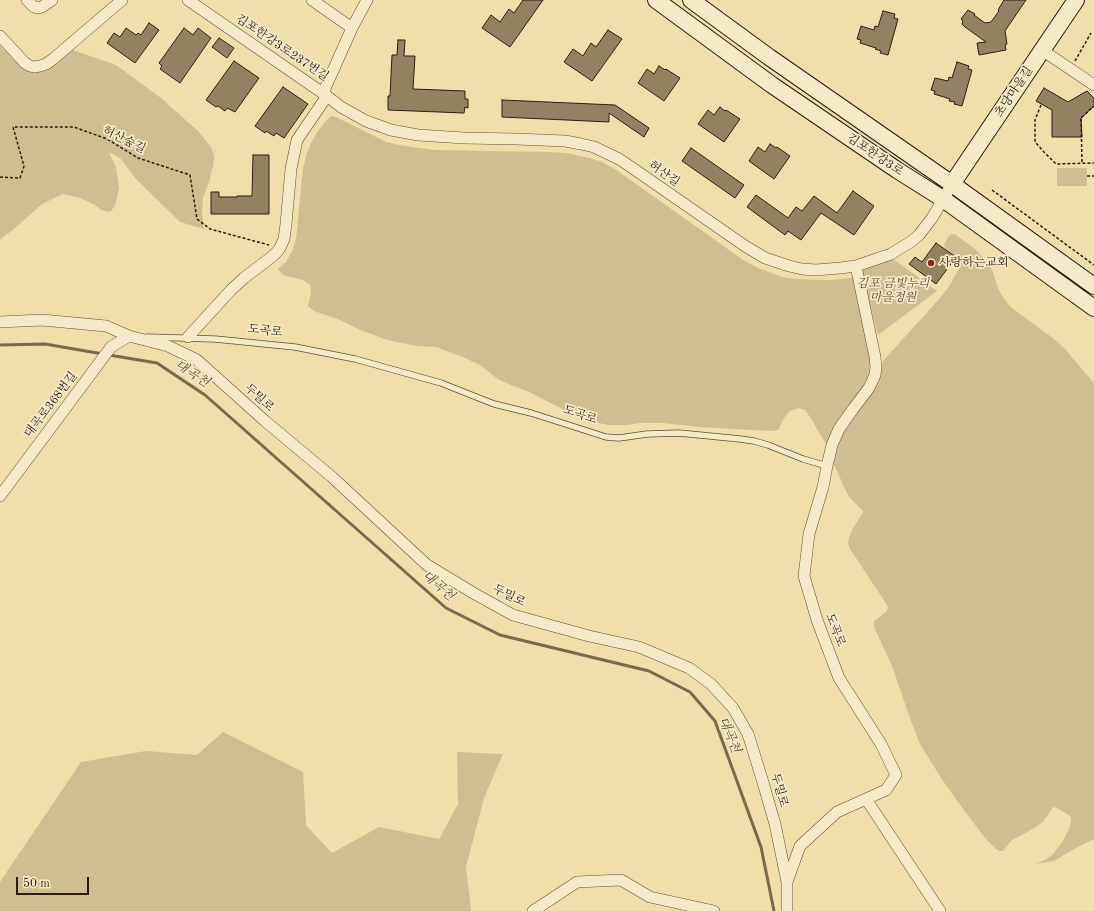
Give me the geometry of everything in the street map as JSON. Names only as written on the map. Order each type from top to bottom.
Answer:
[{"type":"street","points":[[27,0],[37,8],[42,7],[52,0]]},
{"type":"street","points":[[0,36],[25,63],[34,67],[40,66],[54,59],[122,0]]},
{"type":"street","name":"김포한강3로237번길","points":[[188,0],[325,95],[352,28],[367,0]]},
{"type":"street","points":[[312,0],[352,28]]},
{"type":"street","name":"김포한강3로","points":[[656,0],[772,85],[897,170],[943,199],[1094,308]]},
{"type":"street","name":"김포한강3로","points":[[691,0],[769,57],[952,184],[1094,286]]},
{"type":"street","name":"초당마을길","points":[[952,184],[1076,0]]},
{"type":"street","points":[[1042,50],[1094,85]]},
{"type":"street","points":[[188,337],[231,290],[275,254],[280,248],[284,239],[291,169],[297,140],[325,95]]},
{"type":"street","name":"허산길","points":[[325,95],[341,107],[366,121],[377,126],[402,132],[440,137],[565,141],[594,148],[619,159],[745,246],[766,258],[802,269],[824,269],[856,266],[891,254],[919,235],[925,228],[952,184]]},
{"type":"street","points":[[827,466],[836,437],[844,421],[872,383],[876,367],[874,348],[856,266]]},
{"type":"street","name":"도곡로","points":[[0,322],[42,320],[106,326],[129,336]]},
{"type":"street","name":"대곡로368번길","points":[[0,496],[109,349],[129,336]]},
{"type":"street","name":"두밀로","points":[[129,336],[168,346],[197,360],[265,421],[332,477],[428,565],[476,594],[513,615],[589,636],[639,647],[689,668],[711,684],[733,708],[748,734],[775,824],[787,882],[787,911]]},
{"type":"street","name":"도곡로","points":[[827,466],[824,487],[809,534],[804,576],[816,620],[840,678],[881,744],[896,775],[886,790],[866,799]]},
{"type":"street","points":[[787,882],[800,846],[837,812],[866,799],[940,911]]},
{"type":"street","points":[[533,911],[577,882],[621,880],[650,897],[714,911]]},
{"type":"lane","name":"도곡로","points":[[129,336],[188,337],[295,347],[355,359],[441,383],[494,404],[531,413],[606,437],[619,438],[647,434],[679,433],[740,439],[768,445],[803,460],[827,466]]},
{"type":"path","points":[[1071,69],[1091,32]]},
{"type":"path","points":[[1041,105],[1035,120],[1035,142],[1044,152],[1056,164],[1094,163]]},
{"type":"path","points":[[1082,163],[1081,118],[1094,106]]},
{"type":"path","name":"허산숲길","points":[[0,177],[20,178],[24,166],[13,127],[74,128],[107,139],[138,158],[190,175],[197,219],[210,229],[280,248]]},
{"type":"path","points":[[1087,176],[1094,176]]},
{"type":"path","points":[[992,190],[1094,265]]},
{"type":"green space","points":[[0,46],[24,70],[40,71],[55,63],[73,50],[116,65],[161,98],[198,131],[211,147],[214,156],[209,182],[203,198],[202,213],[204,229],[180,222],[136,179],[121,159],[109,152],[116,167],[119,188],[115,206],[110,212],[101,210],[95,205],[80,198],[63,194],[42,204],[0,240]]},
{"type":"green space","points":[[331,116],[336,117],[386,142],[404,146],[435,150],[566,153],[600,161],[615,169],[743,260],[758,268],[783,277],[795,279],[829,280],[852,278],[854,280],[869,354],[869,374],[866,382],[828,448],[805,410],[799,408],[790,411],[786,415],[778,430],[772,431],[700,427],[663,423],[609,425],[593,422],[582,419],[529,392],[499,380],[480,365],[465,358],[436,347],[418,346],[387,340],[358,329],[340,320],[314,311],[308,306],[311,293],[310,285],[303,280],[283,275],[278,269],[286,262],[296,239],[303,168],[307,153],[316,134]]},
{"type":"green space","points":[[1057,168],[1087,168],[1087,186],[1057,186]]},
{"type":"green space","points":[[952,234],[956,235],[975,249],[988,263],[993,272],[998,288],[1007,303],[1064,348],[1094,383],[1094,839],[1054,861],[1036,864],[1052,855],[1061,844],[1069,829],[1071,817],[1053,807],[1043,822],[1012,840],[1003,851],[999,851],[985,838],[941,778],[920,744],[892,666],[875,629],[874,621],[886,612],[888,608],[850,549],[848,543],[849,538],[863,511],[850,498],[833,462],[843,432],[879,376],[883,361],[941,297],[957,272],[960,262],[958,258],[945,248],[944,244]]},
{"type":"green space","name":"김포 금빛누리 마을정원","points":[[893,259],[937,291],[878,335],[862,273],[864,269]]},
{"type":"green space","points":[[223,732],[303,772],[306,825],[332,853],[379,827],[439,839],[458,804],[457,752],[503,754],[484,798],[466,867],[471,911],[0,911],[0,882],[81,762],[146,751],[197,755]]},
{"type":"building","points":[[523,0],[543,0],[510,47],[482,28],[491,15],[500,22],[509,9],[514,13]]},
{"type":"building","points":[[1004,0],[1026,0],[1005,31],[1007,44],[1005,45],[1006,50],[979,55],[977,43],[986,42],[965,27],[962,24],[963,21],[961,19],[968,10],[985,23],[991,22],[999,11],[998,10]]},
{"type":"building","points":[[883,11],[895,14],[894,18],[898,19],[888,55],[880,53],[881,51],[875,49],[876,48],[860,43],[861,40],[857,39],[861,26],[874,30],[875,26],[878,27]]},
{"type":"building","points":[[149,23],[159,30],[135,63],[107,43],[114,33],[120,37],[126,28],[136,35],[138,33],[141,35]]},
{"type":"building","points":[[184,28],[193,35],[198,28],[211,38],[180,83],[160,69],[162,66],[159,63]]},
{"type":"building","points":[[608,30],[622,39],[592,81],[564,62],[573,49],[583,56],[591,43],[596,47]]},
{"type":"building","points":[[219,38],[234,48],[227,58],[212,47]]},
{"type":"building","points":[[398,40],[405,40],[404,56],[415,56],[413,89],[465,91],[465,99],[468,99],[468,108],[465,107],[464,113],[388,110],[392,55],[397,55]]},
{"type":"building","points":[[234,61],[259,78],[235,112],[227,108],[225,111],[206,100]]},
{"type":"building","points":[[957,62],[969,66],[968,69],[972,70],[962,106],[954,104],[955,102],[949,101],[950,99],[934,94],[935,91],[931,90],[935,78],[948,81],[949,77],[952,78]]},
{"type":"building","points":[[659,66],[680,78],[664,101],[638,83],[647,69],[654,74]]},
{"type":"building","points":[[283,87],[308,104],[284,138],[276,133],[274,136],[266,131],[265,133],[255,126]]},
{"type":"building","points":[[1044,88],[1068,102],[1087,91],[1094,98],[1094,106],[1081,118],[1082,137],[1052,137],[1052,110],[1036,101]]},
{"type":"building","points":[[502,100],[615,105],[649,128],[644,137],[609,113],[609,122],[502,117]]},
{"type":"building","points":[[720,107],[740,119],[724,142],[698,124],[708,110],[714,115]]},
{"type":"building","points":[[770,144],[790,156],[774,179],[749,161],[758,147],[765,152]]},
{"type":"building","points":[[691,148],[744,185],[735,198],[682,161]]},
{"type":"building","points":[[253,155],[269,155],[269,214],[211,214],[211,192],[219,192],[219,197],[252,196]]},
{"type":"building","points":[[853,191],[874,206],[854,235],[821,213],[801,240],[788,231],[785,235],[747,207],[756,195],[788,218],[796,207],[802,211],[814,196],[837,213]]},
{"type":"building","name":"사랑하는교회","points":[[936,243],[956,257],[936,284],[909,264],[915,257],[922,262]]},
{"type":"waterway","name":"대곡천","points":[[0,345],[45,344],[103,354]]},
{"type":"waterway","name":"대곡천","points":[[109,355],[157,363],[205,395],[446,608],[500,635],[649,671],[690,692],[715,721],[761,847],[774,911]]},
{"type":"place","name":"사랑하는교회","points":[[931,263]]}]
